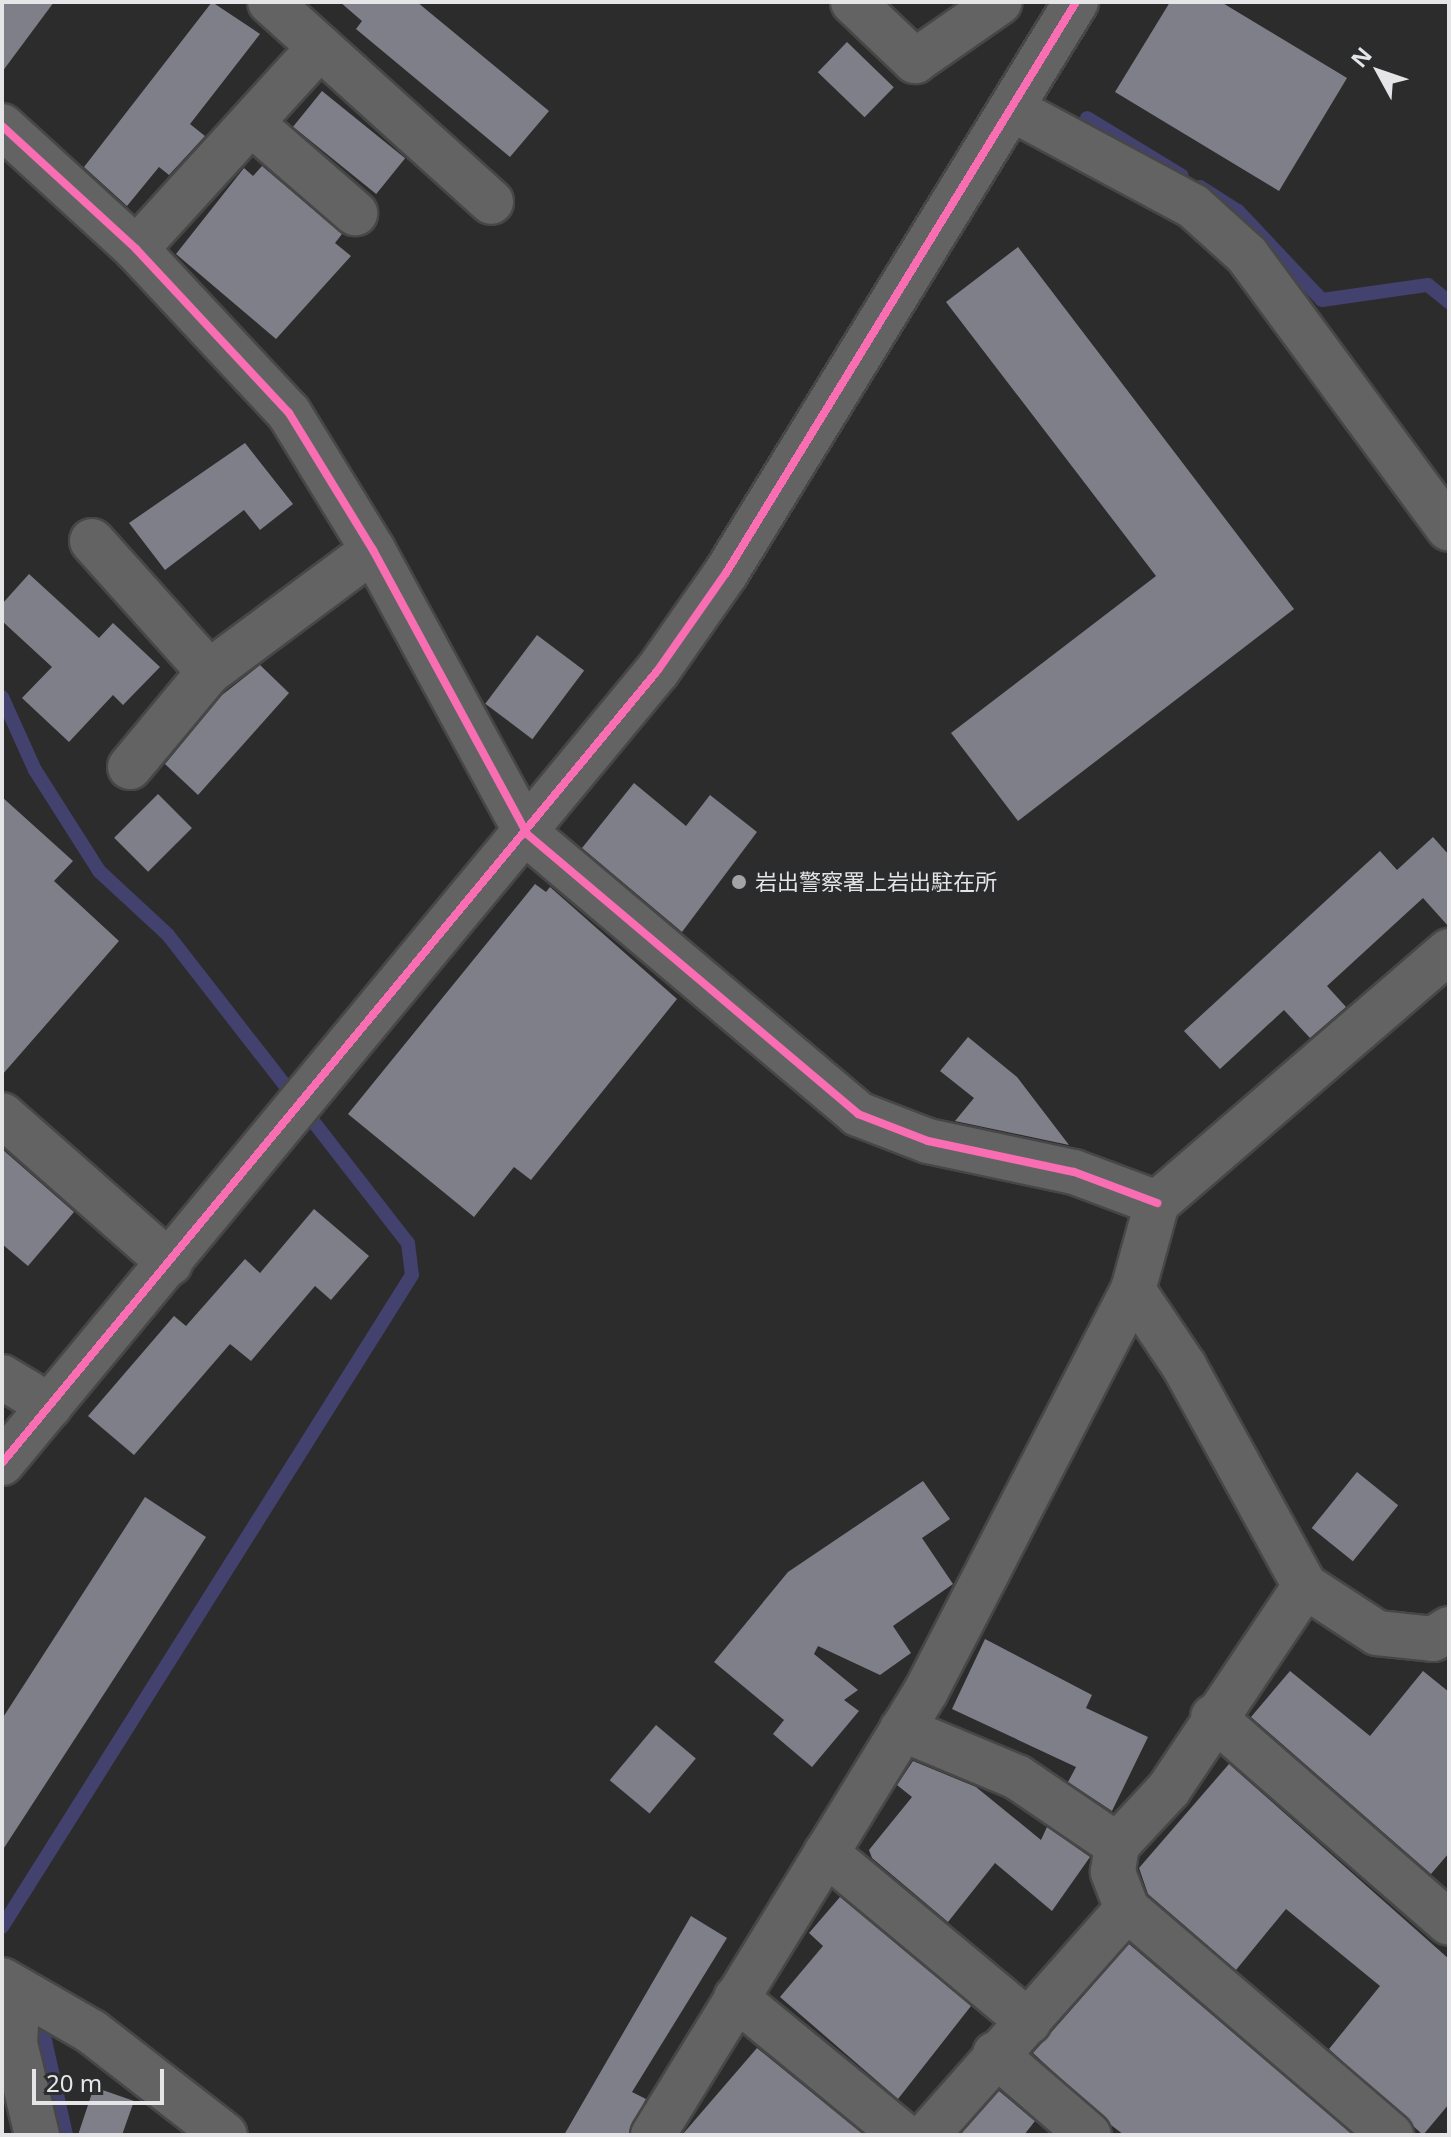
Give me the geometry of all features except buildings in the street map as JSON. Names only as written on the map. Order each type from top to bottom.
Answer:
[{"type":"street","points":[[270,2],[491,202]]},
{"type":"street","points":[[853,2],[915,61],[1000,2]]},
{"type":"street","points":[[2,1463],[527,834],[726,573],[1068,15],[1009,2]]},
{"type":"street","points":[[136,249],[320,47]]},
{"type":"street","points":[[1012,109],[1193,206],[1247,255],[1449,529]]},
{"type":"street","points":[[251,123],[355,213]]},
{"type":"street","points":[[2,126],[136,249],[289,413],[373,550],[527,834],[858,1114],[928,1141],[1074,1172],[1157,1203]]},
{"type":"street","points":[[92,541],[209,672]]},
{"type":"street","points":[[130,767],[209,672],[373,550]]},
{"type":"street","points":[[653,2135],[902,1729],[1133,1290],[1157,1203],[1449,951]]},
{"type":"street","points":[[2,1115],[170,1263]]},
{"type":"street","points":[[1133,1290],[1192,1379],[1305,1586],[1377,1633],[1444,1641]]},
{"type":"street","points":[[2,1377],[50,1406]]},
{"type":"street","points":[[1305,1586],[1213,1717],[1169,1789],[1117,1845],[1113,1872],[1127,1909],[1391,2135]]},
{"type":"street","points":[[1213,1717],[1449,1923]]},
{"type":"street","points":[[902,1729],[1017,1777],[1117,1845]]},
{"type":"street","points":[[826,1853],[1029,2022]]},
{"type":"street","points":[[927,2135],[995,2054],[1029,2022],[1127,1909]]},
{"type":"street","points":[[10,1985],[15,2043],[37,2135]]},
{"type":"street","points":[[10,1985],[92,2032],[225,2135]]},
{"type":"street","points":[[736,1998],[903,2135]]},
{"type":"street","points":[[995,2054],[1089,2135]]},
{"type":"waterway","points":[[1087,118],[1182,176]]},
{"type":"waterway","points":[[1200,187],[1238,211],[1322,300],[1428,285],[1449,302]]},
{"type":"waterway","points":[[2,697],[35,770],[99,871],[168,935],[408,1243],[412,1275],[2,1927]]},
{"type":"waterway","points":[[23,2020],[43,2031],[66,2135]]},
{"type":"cycle path","points":[[2,1463],[658,670],[726,573],[1076,2]]},
{"type":"cycle path","points":[[2,126],[136,249],[289,413],[373,550],[527,834],[858,1114],[928,1141],[1074,1172],[1157,1203]]},
{"type":"place","name":"岩出警察署上岩出駐在所","points":[[739,882]]}]
